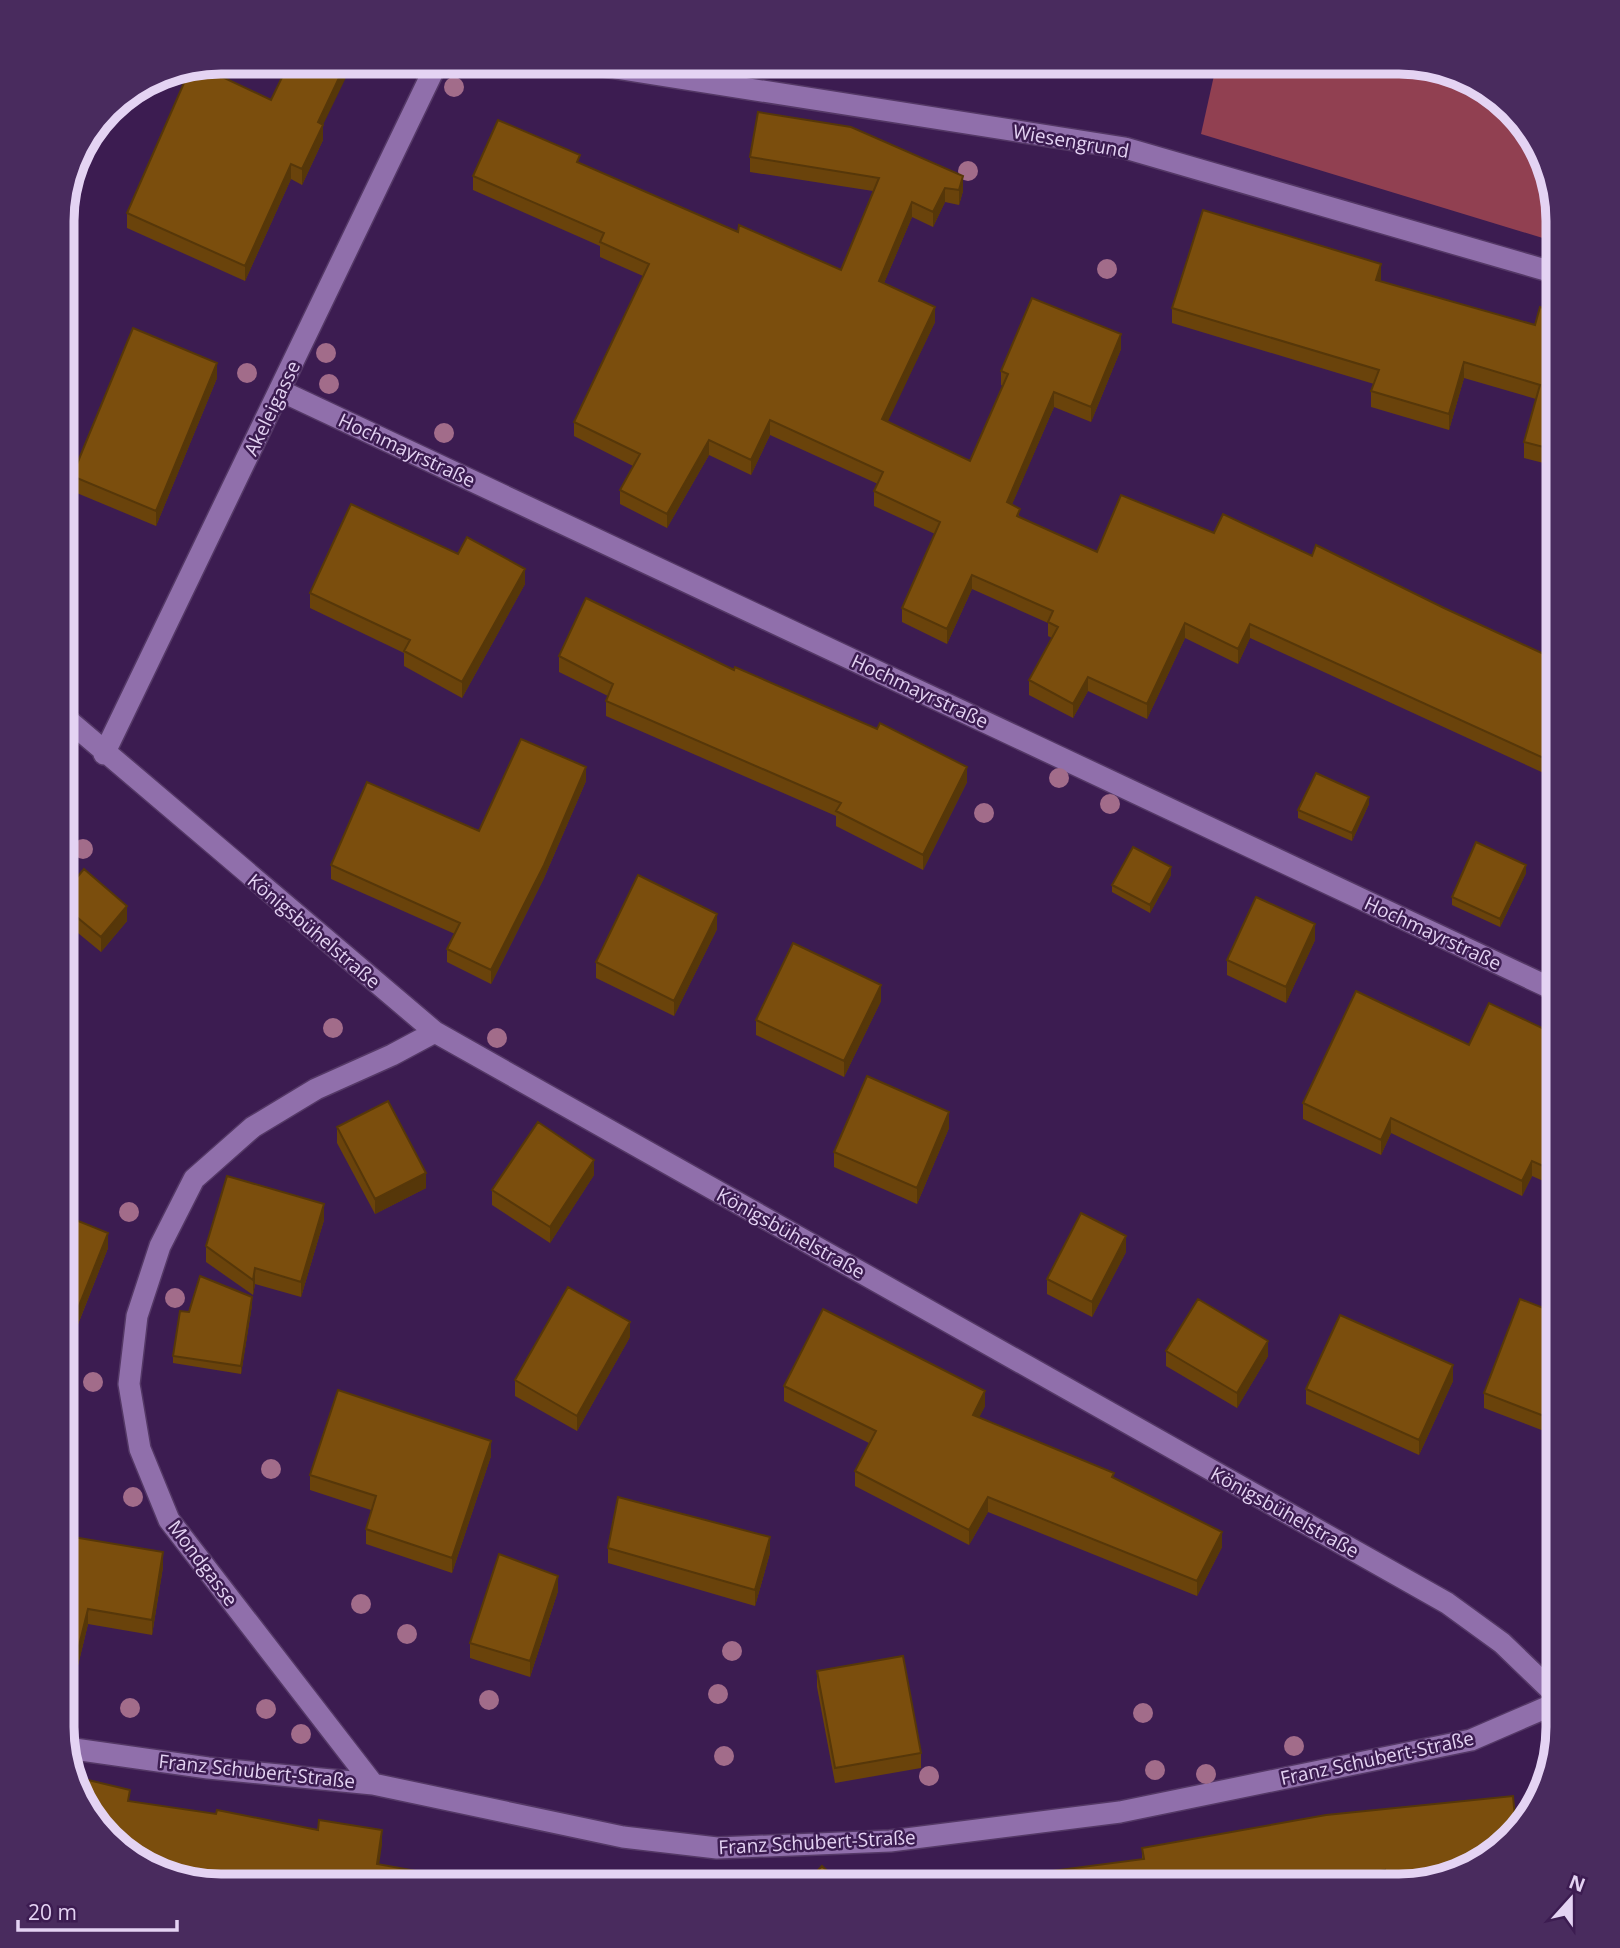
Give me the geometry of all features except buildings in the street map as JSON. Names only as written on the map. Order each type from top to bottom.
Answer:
[{"type":"street","name":"Akeleigasse","points":[[104,754],[432,74]]},
{"type":"street","name":"Wiesengrund","points":[[653,74],[1125,149],[1546,270]]},
{"type":"street","name":"Hochmayrstraße","points":[[281,390],[1546,986]]},
{"type":"street","name":"Königsbühelstraße","points":[[74,727],[435,1032],[1447,1603],[1502,1643],[1546,1687]]},
{"type":"street","name":"Mondgasse","points":[[373,1784],[169,1520],[140,1449],[129,1384],[137,1316],[160,1246],[194,1179],[253,1127],[316,1089],[392,1055],[435,1032]]},
{"type":"street","name":"Franz Schubert-Straße","points":[[76,1749],[208,1768],[373,1784],[623,1837],[718,1848],[890,1841],[1120,1812],[1471,1740],[1546,1706]]},
{"type":"shaded area","points":[[1214,74],[1409,74],[1437,79],[1473,93],[1489,104],[1522,139],[1541,183],[1545,202],[1546,239],[1201,134]]}]
